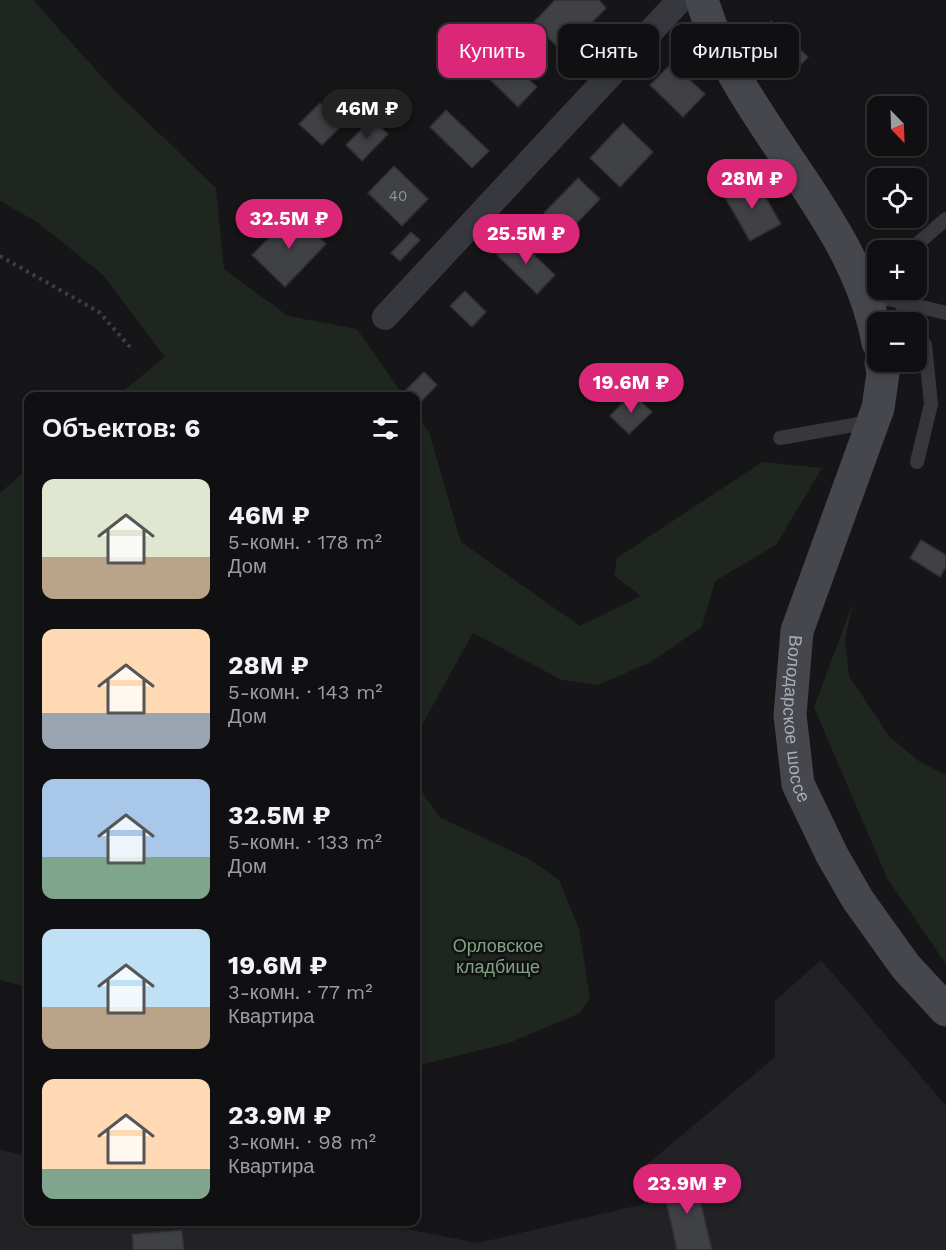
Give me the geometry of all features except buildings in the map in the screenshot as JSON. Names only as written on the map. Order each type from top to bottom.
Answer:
[{"type":"main road","points":[[702,0],[708,22],[736,76],[852,259],[870,312]]},
{"type":"main road","name":"Володарское шоссе","points":[[883,372],[878,408],[796,631],[790,715],[798,784],[832,855],[858,900],[906,967],[946,1010]]},
{"type":"street","points":[[384,317],[680,0]]},
{"type":"lane","points":[[922,240],[946,219]]},
{"type":"lane","points":[[868,303],[884,300]]},
{"type":"lane","points":[[912,300],[946,313]]},
{"type":"lane","points":[[916,462],[931,404],[927,365]]},
{"type":"lane","points":[[780,438],[873,422]]},
{"type":"path","points":[[0,256],[99,312],[130,347]]},
{"type":"shaded area","points":[[821,960],[946,1106],[946,1250],[0,1250],[0,1150],[24,1155],[24,1226],[391,1226],[478,1243],[644,1204],[644,1167],[775,1057],[775,1001]]},
{"type":"green space","points":[[0,0],[33,0],[114,90],[216,188],[224,269],[288,316],[357,329],[401,392],[122,392],[165,357],[103,275],[37,222],[0,201]]},
{"type":"green space","points":[[420,419],[429,432],[461,542],[580,626],[641,596],[614,576],[617,558],[762,462],[822,468],[776,545],[715,581],[702,627],[649,663],[598,685],[562,680],[473,633],[420,726]]},
{"type":"green space","points":[[24,472],[24,986],[0,980],[0,493]]},
{"type":"green space","points":[[853,603],[845,639],[849,676],[889,736],[917,760],[946,775],[946,964],[887,878],[814,707]]},
{"type":"green space","name":"Орловское кладбище","points":[[420,789],[439,817],[531,860],[559,880],[579,929],[590,998],[580,1013],[509,1043],[420,1065]]}]
